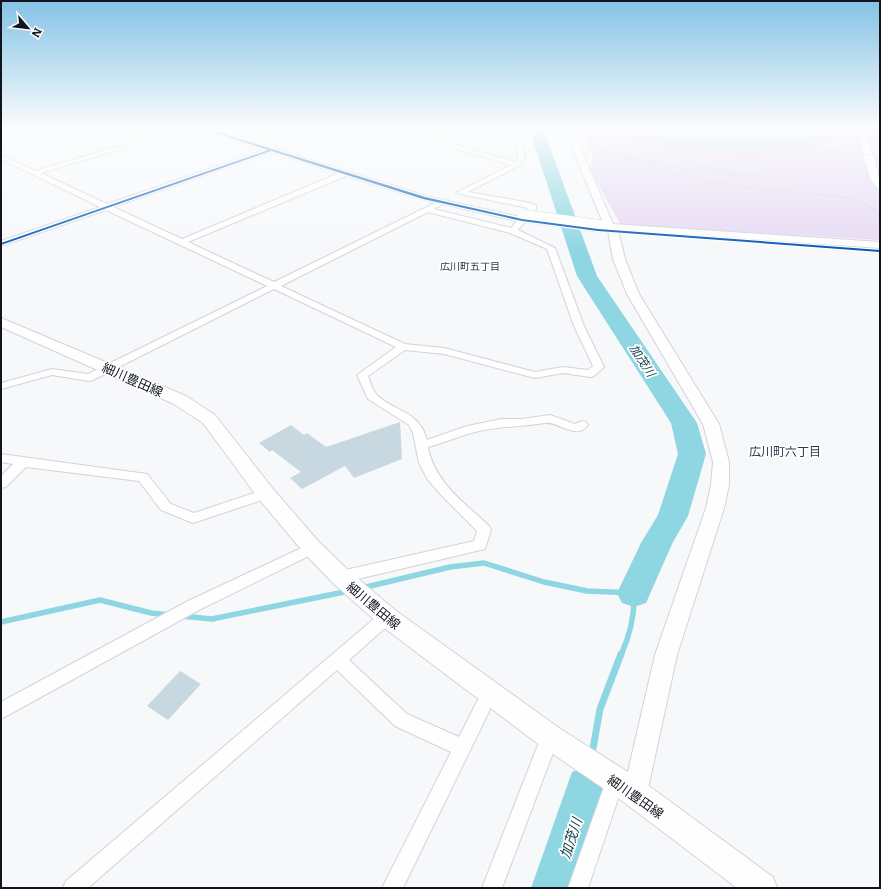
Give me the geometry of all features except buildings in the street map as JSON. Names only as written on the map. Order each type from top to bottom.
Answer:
[{"type":"main road","name":"細川豊田線","points":[[1,322],[180,400],[199,411],[214,425],[266,494],[312,548],[341,577],[387,617],[550,737],[620,784],[762,888]]},
{"type":"street","points":[[27,169],[403,347],[444,352],[535,375],[556,370],[583,374],[590,374],[596,371],[599,367],[579,326],[551,248],[514,231],[429,210]]},
{"type":"street","points":[[34,173],[46,169]]},
{"type":"street","points":[[1,244],[214,169]]},
{"type":"street","points":[[330,169],[443,201],[523,218],[726,241],[880,251]]},
{"type":"street","points":[[345,169],[443,201]]},
{"type":"street","points":[[1,386],[10,385],[41,374],[57,371],[89,378],[508,169]]},
{"type":"street","points":[[578,888],[620,784],[666,656],[715,508],[720,485],[721,462],[711,424],[633,294],[605,228],[583,169]]},
{"type":"street","points":[[872,169],[880,186]]},
{"type":"street","points":[[182,242],[344,174]]},
{"type":"street","points":[[461,193],[525,204],[533,207],[514,231]]},
{"type":"street","points":[[605,228],[880,245]]},
{"type":"street","points":[[341,577],[480,544],[484,530],[436,480],[428,468],[421,445],[418,428],[413,422],[372,397],[362,374],[403,347]]},
{"type":"street","points":[[421,445],[448,438],[471,429],[502,423],[522,423],[550,419],[575,428],[582,425]]},
{"type":"street","points":[[1,458],[143,477],[166,508],[193,518],[266,494]]},
{"type":"street","points":[[1,484],[23,462]]},
{"type":"street","points":[[1,711],[158,623],[243,579],[312,548]]},
{"type":"street","points":[[73,888],[387,617]]},
{"type":"street","points":[[338,660],[401,720],[463,748]]},
{"type":"street","points":[[392,888],[490,693]]},
{"type":"street","points":[[492,888],[550,737]]},
{"type":"path","points":[[659,169],[719,183],[854,198],[872,208],[880,217]]},
{"type":"path","points":[[693,169],[756,178]]},
{"type":"path","points":[[722,169],[755,175],[756,178]]},
{"type":"path","points":[[752,187],[756,178]]},
{"type":"shaded area","points":[[880,169],[880,240],[621,225],[590,170]]},
{"type":"waterway","name":"加茂川","points":[[550,169],[587,276],[684,423],[692,454],[673,516],[657,543],[634,593]]},
{"type":"waterway","points":[[362,588],[450,567],[484,563],[544,582],[587,591],[634,593],[634,609],[631,625],[621,655]]},
{"type":"waterway","points":[[181,616],[212,619],[349,591]]},
{"type":"waterway","points":[[1,622],[100,600],[151,613],[170,615]]},
{"type":"waterway","points":[[592,754],[600,709],[621,654]]},
{"type":"waterway","points":[[587,787],[589,773]]},
{"type":"waterway","name":"加茂川","points":[[554,888],[587,787]]},
{"type":"cycle path","points":[[1,244],[214,169]]},
{"type":"cycle path","points":[[334,169],[424,198],[522,220],[598,230],[880,251]]},
{"type":"district","name":"広川町五丁目","points":[[470,265]]},
{"type":"district","name":"広川町六丁目","points":[[785,451]]}]
